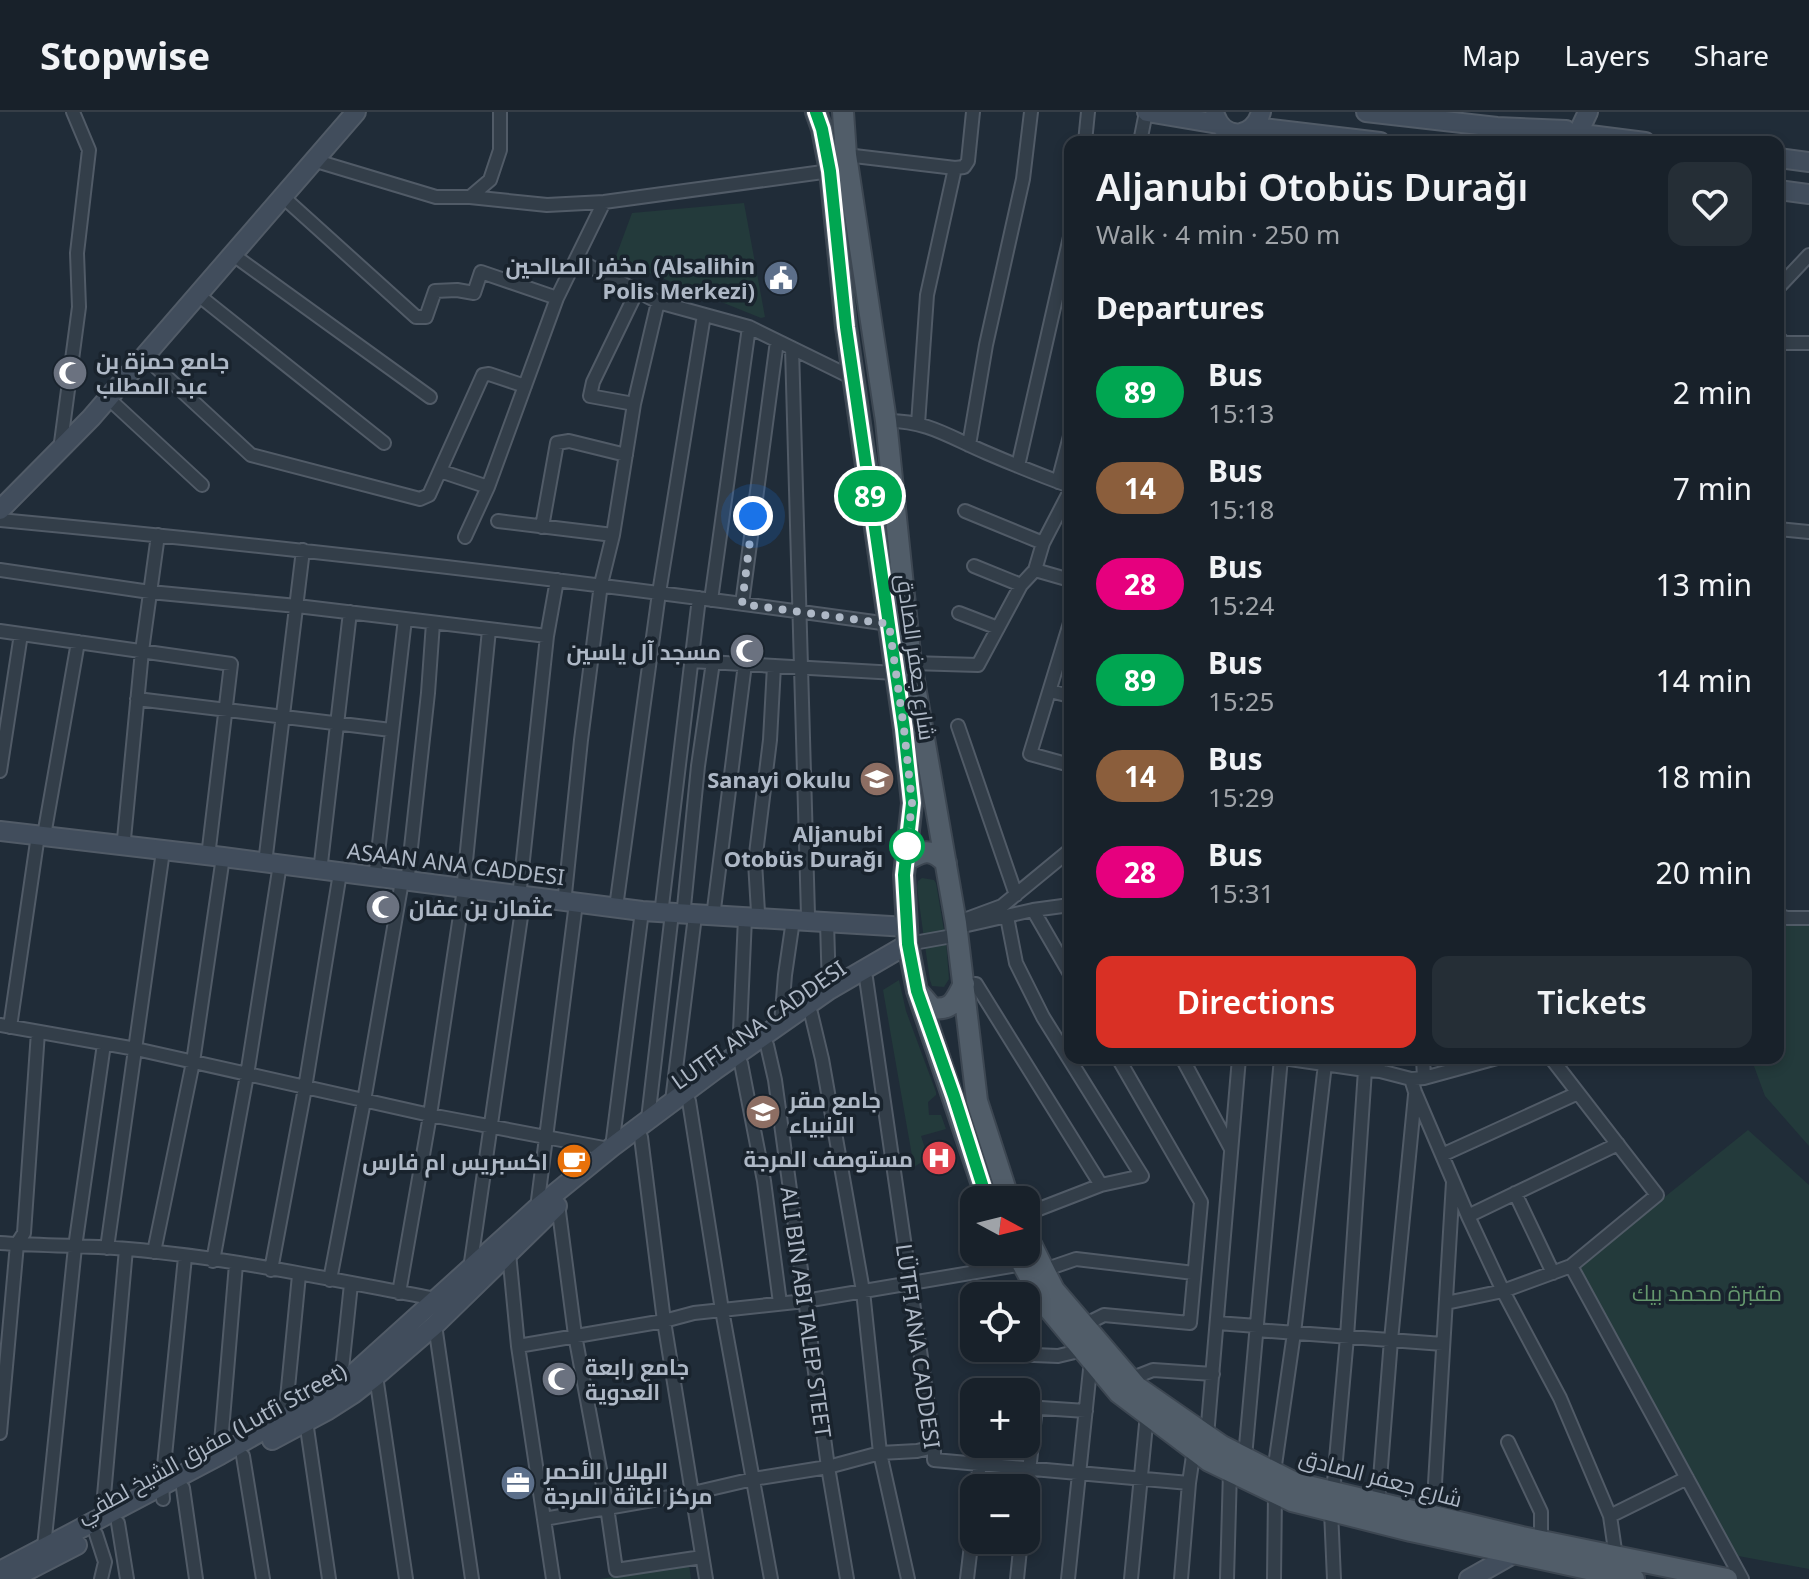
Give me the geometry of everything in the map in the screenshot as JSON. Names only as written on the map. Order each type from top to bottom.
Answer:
[{"type":"main road","name":"شارع جعفر الصادق","points":[[816,112],[830,171],[853,378],[889,624],[903,668],[946,863],[957,928],[977,1101],[1004,1186]]},
{"type":"main road","name":"شارع جعفر الصادق","points":[[843,112],[846,155],[886,421],[912,803],[904,875],[908,938],[917,991],[983,1186]]},
{"type":"main road","points":[[906,861],[930,852],[946,863]]},
{"type":"main road","points":[[917,991],[932,1008],[943,1010],[951,1005],[964,984]]},
{"type":"main road","name":"شارع جعفر الصادق","points":[[1040,1262],[1054,1290],[1137,1387],[1200,1442]]},
{"type":"main road","name":"شارع جعفر الصادق","points":[[1023,1266],[1044,1303],[1119,1393],[1147,1414],[1237,1464],[1275,1483],[1295,1483],[1332,1502],[1411,1531],[1634,1579]]},
{"type":"main road","name":"شارع جعفر الصادق","points":[[1332,1502],[1378,1504],[1727,1579]]},
{"type":"street","points":[[60,450],[79,307],[77,253],[89,150],[73,112]]},
{"type":"street","points":[[0,510],[108,398],[356,112]]},
{"type":"street","points":[[470,197],[490,180],[500,150],[500,112]]},
{"type":"street","points":[[846,155],[964,167],[968,161],[973,112]]},
{"type":"street","points":[[969,445],[986,345],[1023,179],[1031,112]]},
{"type":"street","points":[[1086,136],[1088,112]]},
{"type":"street","points":[[1141,136],[1146,112],[1216,118],[1231,133],[1247,132],[1256,127],[1330,136]]},
{"type":"street","points":[[1366,112],[1577,136],[1588,112]]},
{"type":"street","points":[[1784,159],[1809,162]]},
{"type":"street","points":[[313,160],[436,197],[470,197],[547,205],[604,202],[830,171]]},
{"type":"street","points":[[918,424],[927,295],[955,168]]},
{"type":"street","points":[[1784,191],[1809,194]]},
{"type":"street","points":[[282,196],[416,317],[426,317],[435,291],[474,293],[481,272],[557,298]]},
{"type":"street","points":[[465,537],[488,487],[557,298],[604,202]]},
{"type":"street","points":[[232,254],[430,397]]},
{"type":"street","points":[[1784,282],[1809,255]]},
{"type":"street","points":[[576,259],[658,302],[749,327],[853,378]]},
{"type":"street","points":[[1018,466],[1064,263]]},
{"type":"street","points":[[634,404],[590,396],[593,382],[637,291]]},
{"type":"street","points":[[197,294],[384,443]]},
{"type":"street","points":[[537,1208],[570,898],[581,740],[601,584],[613,535],[634,404],[658,302]]},
{"type":"street","points":[[617,900],[659,593],[704,315]]},
{"type":"street","points":[[749,327],[705,599],[691,661],[678,910],[681,1101],[771,1579]]},
{"type":"street","points":[[742,604],[777,341]]},
{"type":"street","points":[[1784,343],[1809,343]]},
{"type":"street","points":[[781,1024],[785,975],[800,917],[802,668],[792,348]]},
{"type":"street","points":[[144,356],[251,455],[420,499],[429,495],[483,375],[489,374],[525,386]]},
{"type":"street","points":[[108,398],[202,485]]},
{"type":"street","points":[[886,421],[905,421],[931,427],[1064,485]]},
{"type":"street","points":[[542,527],[557,443],[569,441],[626,455]]},
{"type":"street","points":[[440,471],[488,487]]},
{"type":"street","points":[[691,661],[802,668],[978,665],[1021,585],[1035,570],[1064,491]]},
{"type":"street","points":[[965,511],[1043,543]]},
{"type":"street","points":[[0,520],[601,584],[889,624]]},
{"type":"street","points":[[498,521],[613,535]]},
{"type":"street","points":[[1784,530],[1809,532]]},
{"type":"street","points":[[124,839],[142,651],[158,535]]},
{"type":"street","points":[[213,1261],[247,1075],[273,860],[282,716],[303,550]]},
{"type":"street","points":[[974,566],[1021,585]]},
{"type":"street","points":[[0,570],[150,592],[547,636]]},
{"type":"street","points":[[1035,570],[1064,578]]},
{"type":"street","points":[[470,1269],[522,892],[547,636],[557,580]]},
{"type":"street","points":[[321,863],[350,612]]},
{"type":"street","points":[[959,613],[998,628]]},
{"type":"street","points":[[376,870],[405,619]]},
{"type":"street","points":[[330,1280],[405,878],[428,693],[433,623]]},
{"type":"street","points":[[399,1293],[430,1115],[464,885],[489,630]]},
{"type":"street","points":[[0,631],[231,664],[216,852],[193,1062],[154,1252]]},
{"type":"street","points":[[0,771],[21,634]]},
{"type":"street","points":[[78,642],[5,1026],[136,1049],[430,1115],[610,1148]]},
{"type":"street","points":[[1064,643],[1030,754],[1064,763]]},
{"type":"street","points":[[648,1119],[713,662]]},
{"type":"street","points":[[714,909],[745,664]]},
{"type":"street","points":[[774,666],[770,740],[755,862],[740,1057],[764,1181],[780,1303]]},
{"type":"street","points":[[1050,691],[1064,694]]},
{"type":"street","points":[[137,699],[391,730]]},
{"type":"street","points":[[958,726],[1016,895]]},
{"type":"street","name":"ASAAN ANA CADDESI","points":[[0,823],[163,851],[216,852]]},
{"type":"street","name":"ASAAN ANA CADDESI","points":[[0,831],[124,839],[273,860],[340,873],[570,898],[642,911],[714,909],[750,916]]},
{"type":"street","points":[[107,1248],[163,851]]},
{"type":"street","points":[[957,928],[1002,906],[1064,855]]},
{"type":"street","name":"ASAAN ANA CADDESI","points":[[273,860],[376,870],[405,878]]},
{"type":"street","points":[[271,1270],[340,873]]},
{"type":"street","name":"ASAAN ANA CADDESI","points":[[570,898],[617,900],[678,910],[750,916],[800,917],[908,938]]},
{"type":"street","points":[[740,1057],[781,1024],[908,938],[1064,906]]},
{"type":"street","points":[[1033,910],[1064,964]]},
{"type":"street","points":[[610,1148],[642,911]]},
{"type":"street","name":"ASAAN ANA CADDESI","points":[[800,917],[908,938]]},
{"type":"street","points":[[1007,917],[1016,963],[1064,1051]]},
{"type":"street","points":[[1784,917],[1809,918]]},
{"type":"street","points":[[827,922],[829,990]]},
{"type":"street","name":"LUTFI ANA CADDESI","points":[[639,1138],[681,1101],[740,1057],[767,1045],[866,978],[908,938]]},
{"type":"street","name":"LÜTFI ANA CADDESI","points":[[866,978],[934,1460],[1189,1483]]},
{"type":"street","points":[[964,984],[976,984],[1101,1185]]},
{"type":"street","points":[[811,1013],[863,1291],[880,1453],[908,1579]]},
{"type":"street","points":[[0,1433],[17,1244],[24,1233],[38,1032]]},
{"type":"street","points":[[44,1547],[75,1247],[104,1044]]},
{"type":"street","name":"ALI BIN ABI TALEP STEET","points":[[767,1045],[775,1080],[828,1467],[847,1579]]},
{"type":"street","points":[[1040,1209],[1101,1185],[1142,1176],[1072,1064]]},
{"type":"street","points":[[1084,1325],[1104,1315],[1190,1323],[1201,1202],[1121,1064]]},
{"type":"street","points":[[1185,1064],[1231,1149]]},
{"type":"street","points":[[1181,1579],[1189,1483],[1213,1374],[1238,1064]]},
{"type":"street","points":[[1227,1579],[1237,1464],[1287,1064]]},
{"type":"street","points":[[1274,1579],[1275,1483],[1325,1064],[1380,1071],[1417,1083],[1478,1064]]},
{"type":"street","points":[[1377,1064],[1380,1071]]},
{"type":"street","points":[[1378,1504],[1391,1340],[1417,1083],[1422,1064]]},
{"type":"street","points":[[1446,1303],[1503,1291],[1571,1266],[1657,1195],[1556,1064]]},
{"type":"street","points":[[1334,1579],[1332,1502],[1365,1070]]},
{"type":"street","points":[[1417,1083],[1442,1155],[1468,1216],[1503,1291],[1560,1398],[1610,1516],[1616,1557]]},
{"type":"street","points":[[1442,1155],[1578,1093]]},
{"type":"street","points":[[162,1492],[285,1419],[339,1394],[436,1299],[537,1208],[648,1119],[681,1101]]},
{"type":"street","points":[[639,1138],[664,1321],[706,1579]]},
{"type":"street","name":"مفرق الشيخ لطفي (Lutfi Street)","points":[[11,1576],[162,1492],[183,1488],[243,1456],[306,1421],[339,1394],[376,1376],[435,1325],[558,1204],[639,1138]]},
{"type":"street","points":[[1468,1216],[1618,1144]]},
{"type":"street","points":[[1433,1517],[1453,1179]]},
{"type":"street","points":[[1515,1193],[1553,1273]]},
{"type":"street","points":[[558,1204],[575,1335],[616,1570],[702,1557]]},
{"type":"street","points":[[0,1243],[154,1252],[436,1299]]},
{"type":"street","points":[[101,1579],[105,1562],[126,1249]]},
{"type":"street","points":[[509,1253],[518,1346],[552,1579]]},
{"type":"street","points":[[162,1492],[185,1257]]},
{"type":"street","points":[[1044,1270],[1076,1259],[1194,1273]]},
{"type":"street","points":[[220,1455],[236,1264]]},
{"type":"street","points":[[518,1346],[694,1313],[805,1301],[911,1284],[986,1266]]},
{"type":"street","points":[[1571,1266],[1742,1579]]},
{"type":"street","points":[[285,1419],[299,1275]]},
{"type":"street","points":[[339,1394],[351,1284]]},
{"type":"street","points":[[1217,1323],[1294,1333],[1443,1344]]},
{"type":"street","points":[[435,1325],[472,1579]]},
{"type":"street","points":[[1040,1355],[1087,1355],[1086,1411],[1068,1579]]},
{"type":"street","points":[[1130,1379],[1153,1370],[1213,1374]]},
{"type":"street","points":[[376,1376],[406,1579]]},
{"type":"street","points":[[1040,1408],[1086,1411]]},
{"type":"street","points":[[1131,1579],[1147,1414]]},
{"type":"street","points":[[306,1421],[329,1579]]},
{"type":"street","points":[[1508,1442],[1541,1512],[1541,1541]]},
{"type":"street","points":[[544,1519],[828,1467],[880,1453],[934,1447]]},
{"type":"street","points":[[243,1456],[263,1579]]},
{"type":"street","points":[[979,1474],[981,1458]]},
{"type":"street","points":[[1028,1474],[1029,1458]]},
{"type":"street","points":[[1610,1516],[1687,1478]]},
{"type":"street","points":[[183,1488],[196,1579]]},
{"type":"street","points":[[11,1576],[44,1547],[106,1525]]},
{"type":"street","points":[[106,1525],[127,1579]]},
{"type":"street","points":[[1479,1576],[1515,1553]]},
{"type":"street","points":[[967,1579],[970,1554]]},
{"type":"street","points":[[1017,1579],[1020,1554]]},
{"type":"green space","points":[[744,203],[765,317],[615,259],[632,213]]},
{"type":"green space","points":[[922,878],[936,883],[945,936],[924,939],[917,887]]},
{"type":"green space","points":[[1784,920],[1809,921],[1809,1146],[1765,1096],[1753,1064],[1784,1064]]},
{"type":"green space","points":[[946,941],[949,979],[944,987],[932,986],[925,946]]},
{"type":"green space","points":[[899,980],[906,1011],[936,1092],[928,1102],[929,1115],[941,1115],[946,1129],[921,1136],[928,1158],[914,1167],[883,990]]},
{"type":"green space","name":"مقبرة محمد بيك","points":[[1748,1130],[1809,1185],[1809,1569],[1733,1555],[1579,1266]]},
{"type":"green space","points":[[689,1564],[691,1579],[600,1579]]},
{"type":"bus line","name":"89","points":[[816,112],[830,171],[846,327],[904,729],[912,803],[904,875],[908,944],[917,991],[983,1186]]},
{"type":"place","name":"مخفر الصالحين (Alsalihin Polis Merkezi)","points":[[781,278]]},
{"type":"place","name":"جامع حمزة بن عبد المطلب","points":[[70,373]]},
{"type":"place","name":"مسجد آل ياسين","points":[[747,651]]},
{"type":"place","name":"Sanayi Okulu","points":[[877,779]]},
{"type":"place","name":"Aljanubi Otobüs Durağı","points":[[907,846]]},
{"type":"place","name":"عثمان بن عفان","points":[[383,907]]},
{"type":"place","name":"جامع مقر الانبياء","points":[[763,1112]]},
{"type":"place","name":"مستوصف المرجة","points":[[939,1158]]},
{"type":"place","name":"اكسبريس ام فارس","points":[[574,1161]]},
{"type":"place","name":"جامع رابعة العدوية","points":[[559,1379]]},
{"type":"place","name":"الهلال الأحمر مركز اغاثة المرجة","points":[[518,1483]]},
{"type":"route","points":[[753,516],[742,604],[889,624],[912,803],[907,846]]}]
